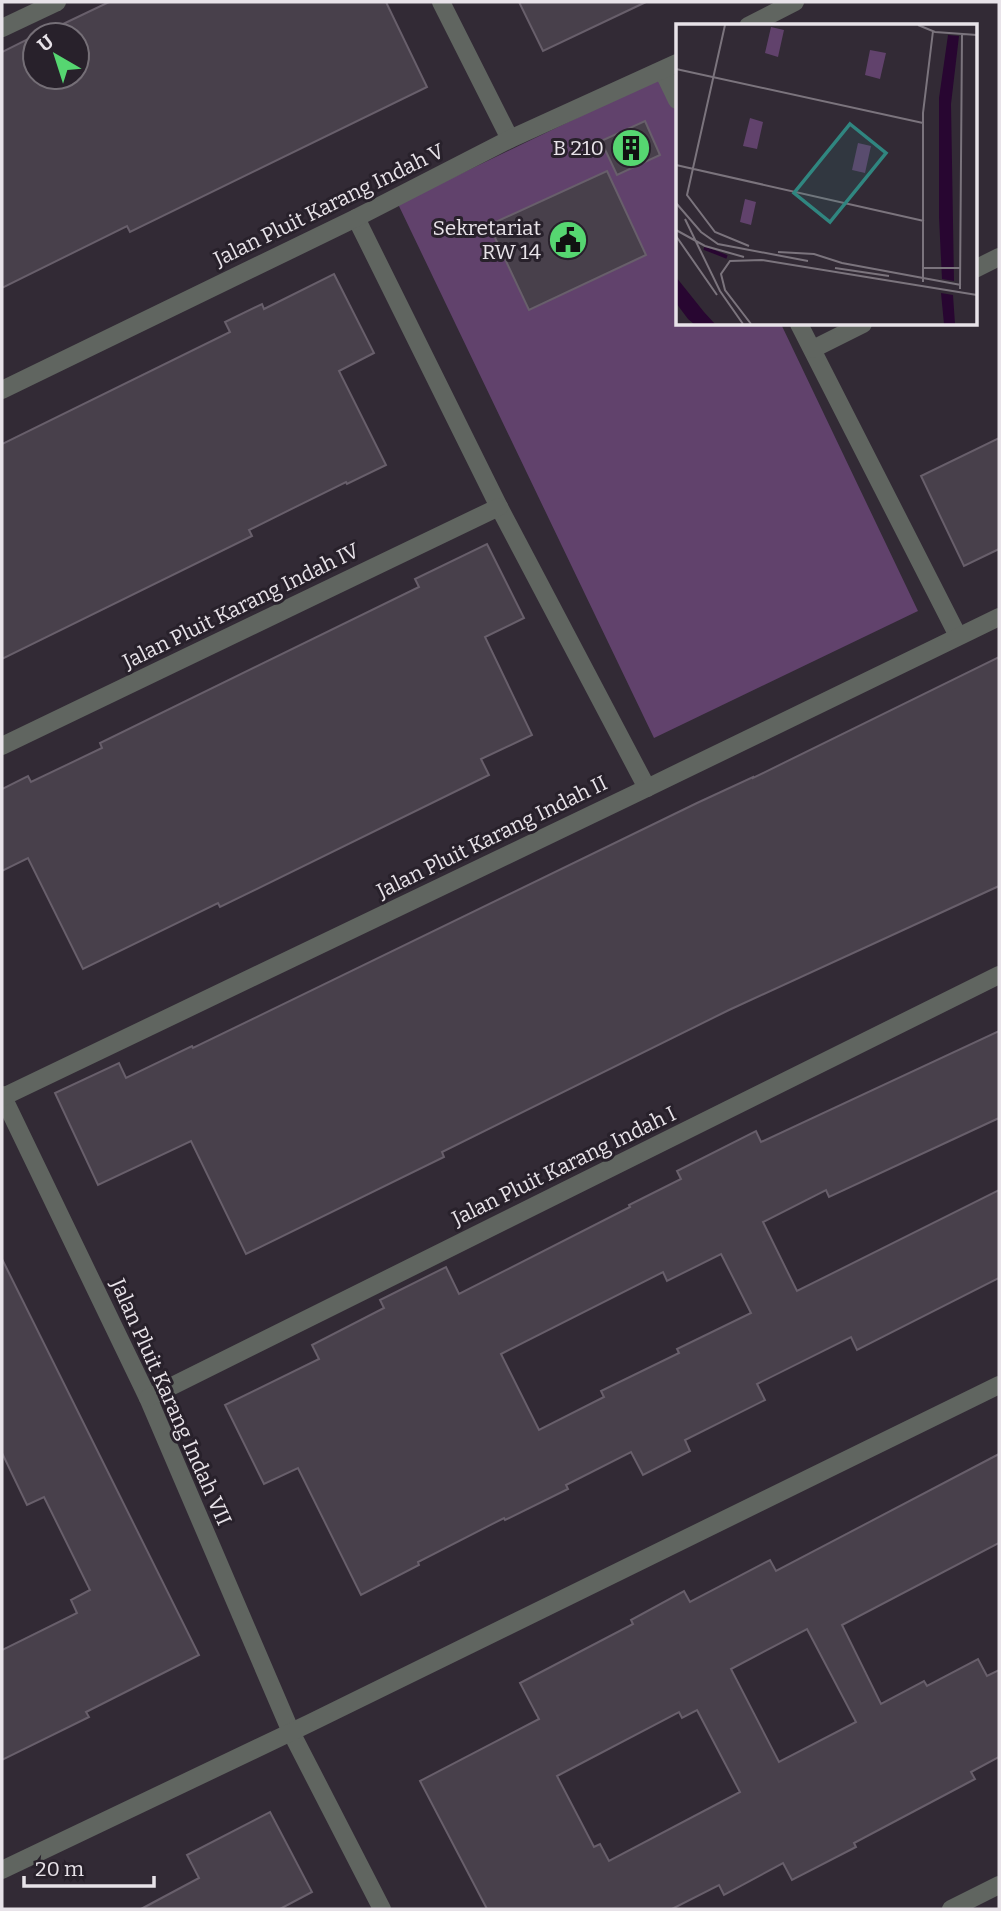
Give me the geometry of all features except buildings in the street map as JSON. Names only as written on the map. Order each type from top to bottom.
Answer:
[{"type":"street","points":[[2,29],[57,2]]},
{"type":"street","points":[[441,2],[510,139]]},
{"type":"street","points":[[752,24],[795,2]]},
{"type":"street","points":[[670,67],[676,95]]},
{"type":"street","name":"Jalan Pluit Karang Indah V","points":[[2,390],[356,218],[510,139],[670,67]]},
{"type":"street","points":[[356,218],[499,507],[648,788]]},
{"type":"street","points":[[976,268],[999,257]]},
{"type":"street","points":[[800,326],[958,636]]},
{"type":"street","points":[[813,349],[859,326]]},
{"type":"street","name":"Jalan Pluit Karang Indah IV","points":[[2,746],[499,507]]},
{"type":"street","name":"Jalan Pluit Karang Indah II","points":[[2,1096],[648,788],[999,617]]},
{"type":"street","name":"Jalan Pluit Karang Indah I","points":[[148,1398],[999,975]]},
{"type":"street","name":"Jalan Pluit Karang Indah VII","points":[[2,1096],[148,1398],[290,1732],[382,1909]]},
{"type":"street","points":[[2,1870],[999,1385]]},
{"type":"street","points":[[951,1909],[999,1885]]},
{"type":"shaded area","points":[[662,77],[676,106],[676,326],[782,326],[918,611],[654,738],[398,204]]},
{"type":"place","name":"B 210","points":[[631,148]]},
{"type":"place","name":"Sekretariat RW 14","points":[[568,240]]}]
